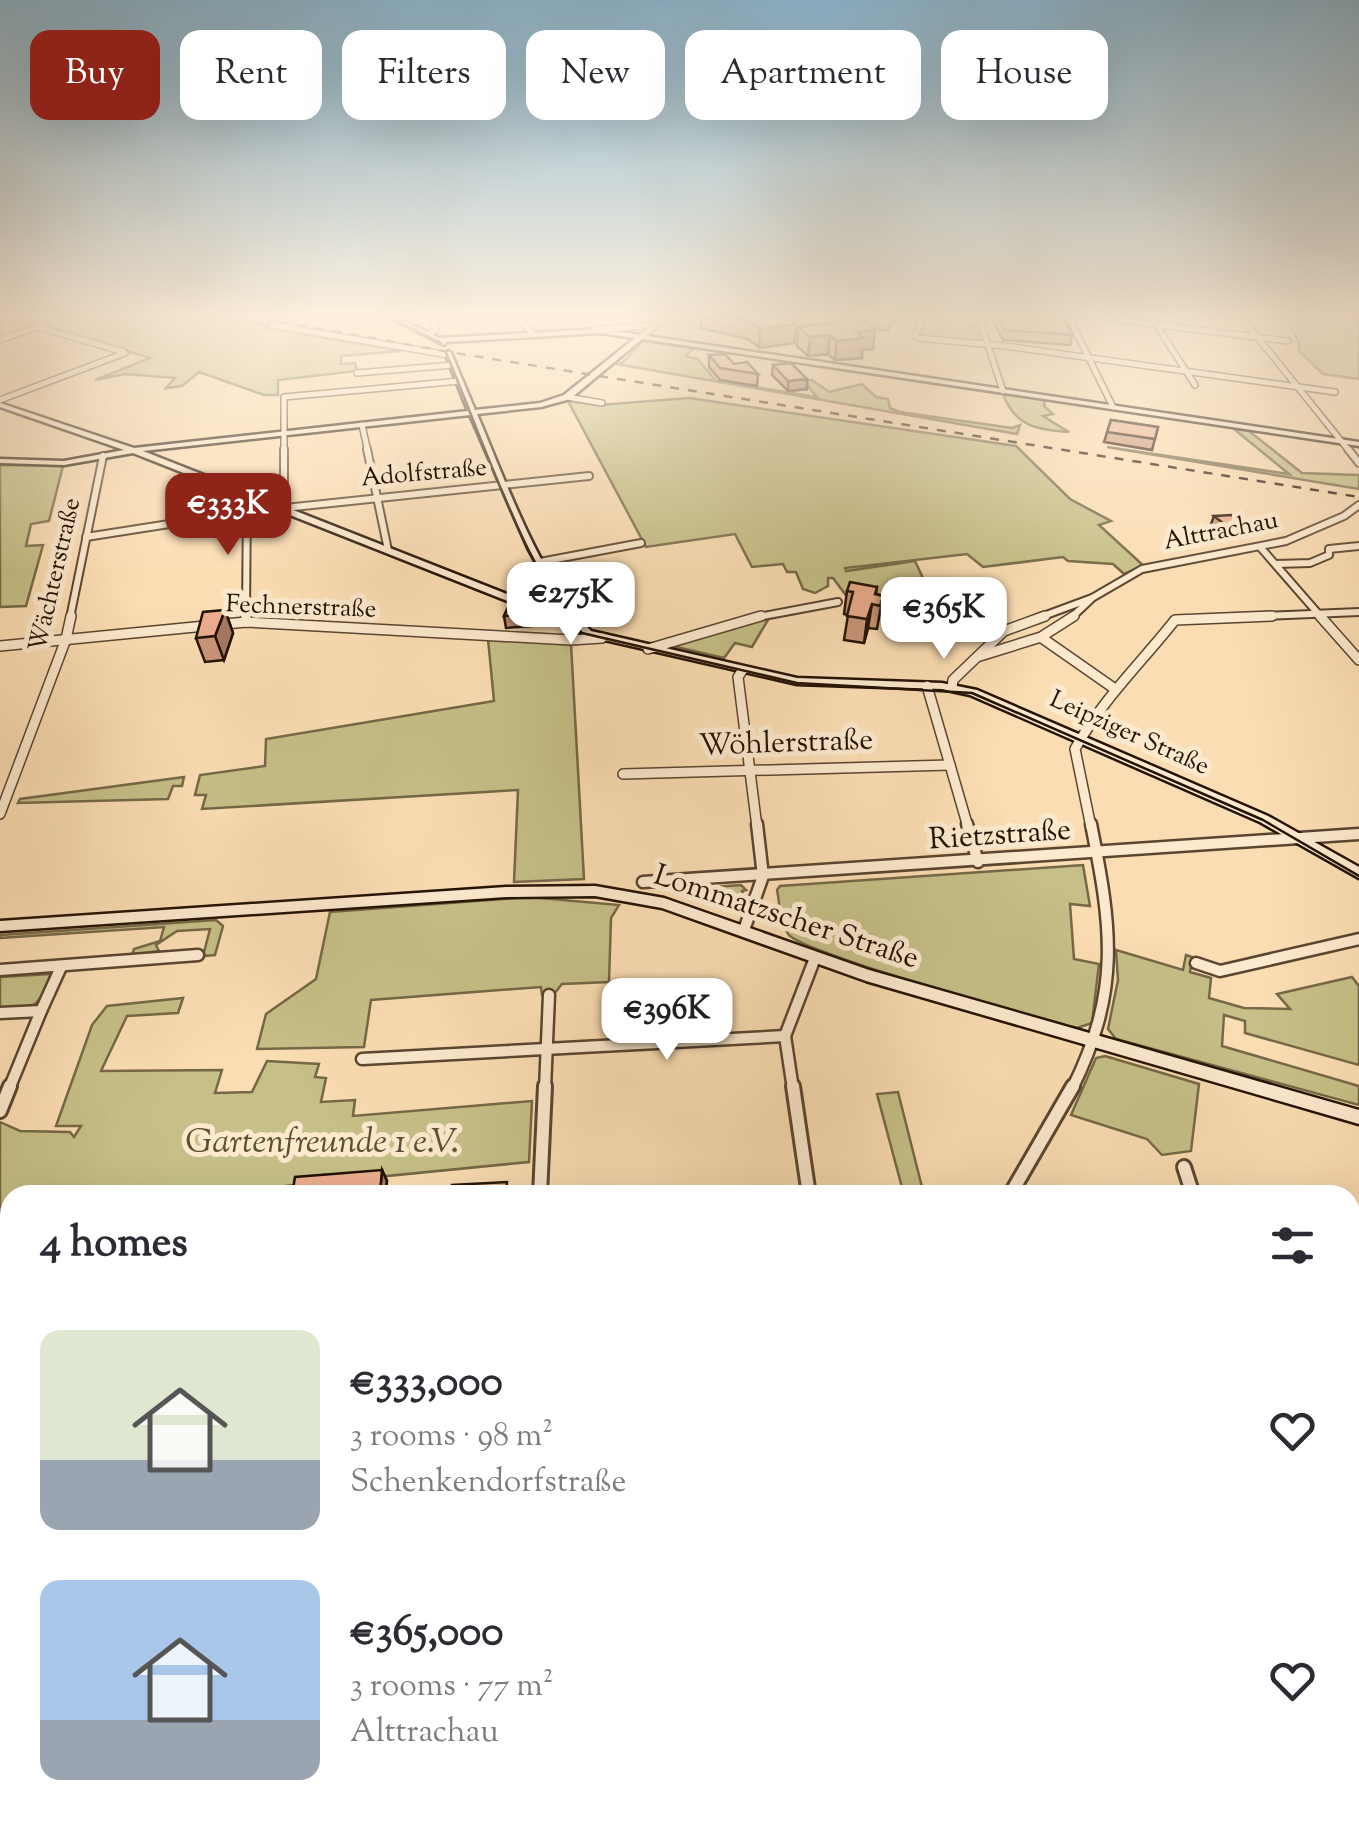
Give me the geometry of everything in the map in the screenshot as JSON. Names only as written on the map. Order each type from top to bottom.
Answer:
[{"type":"street","points":[[3,403],[284,508],[557,617],[570,617]]},
{"type":"street","points":[[284,403],[284,508]]},
{"type":"street","name":"Leipziger Straße","points":[[469,403],[540,562],[580,629],[648,649],[824,684],[952,687],[986,696],[1298,836],[1359,873]]},
{"type":"street","points":[[0,460],[55,464],[133,450],[474,414],[533,403]]},
{"type":"street","points":[[1089,403],[1359,444]]},
{"type":"street","points":[[1111,403],[1113,407]]},
{"type":"street","points":[[1310,403],[1359,463]]},
{"type":"street","points":[[362,425],[388,550]]},
{"type":"street","name":"Wächterstraße","points":[[0,814],[66,639],[102,456]]},
{"type":"street","name":"Adolfstraße","points":[[86,537],[246,512],[589,476]]},
{"type":"street","points":[[246,495],[246,622]]},
{"type":"street","name":"Alttrachau","points":[[952,687],[952,680],[1004,632],[1092,598],[1142,570],[1173,560],[1261,548],[1326,524],[1359,506]]},
{"type":"street","points":[[540,562],[642,544]]},
{"type":"street","points":[[1276,564],[1310,563],[1329,555],[1329,549],[1359,546]]},
{"type":"street","points":[[1261,548],[1359,660]]},
{"type":"street","name":"Alttrachau","points":[[976,657],[1042,638],[1076,616],[1092,598]]},
{"type":"street","points":[[648,649],[781,610],[838,602]]},
{"type":"street","points":[[1015,1185],[1092,1042],[1109,980],[1094,854],[1075,749],[1081,738],[1114,689],[1139,666],[1175,620],[1359,612]]},
{"type":"street","name":"Fechnerstraße","points":[[0,646],[246,622],[571,640],[602,638]]},
{"type":"street","points":[[1042,638],[1114,689]]},
{"type":"street","points":[[742,670],[738,676],[763,876],[744,930]]},
{"type":"street","points":[[927,686],[978,862]]},
{"type":"street","name":"Wöhlerstraße","points":[[623,774],[950,765]]},
{"type":"street","name":"Rietzstraße","points":[[643,882],[1359,834]]},
{"type":"street","name":"Lommatzscher Straße","points":[[0,926],[566,890],[627,895],[664,903],[815,958],[1359,1118]]},
{"type":"street","points":[[1196,964],[1220,971],[1359,939]]},
{"type":"street","points":[[0,970],[198,955]]},
{"type":"street","points":[[807,1185],[785,1036],[815,958]]},
{"type":"street","points":[[0,1111],[61,966]]},
{"type":"street","points":[[540,1185],[549,995]]},
{"type":"street","points":[[0,1014],[40,1011]]},
{"type":"street","points":[[362,1059],[785,1036]]},
{"type":"street","points":[[1184,1167],[1190,1185]]},
{"type":"green space","points":[[569,403],[725,403],[1016,446],[1070,499],[1111,521],[1099,525],[1144,566],[1124,574],[1113,564],[1068,561],[1063,557],[983,567],[967,554],[845,568],[846,571],[915,561],[923,578],[937,584],[927,589],[931,597],[916,604],[860,603],[851,602],[833,578],[828,578],[828,586],[815,593],[803,589],[796,572],[787,572],[783,564],[752,567],[735,534],[646,547]]},
{"type":"green space","points":[[841,403],[889,403],[890,408],[900,412],[1012,428],[1020,425],[1017,434]]},
{"type":"green space","points":[[1044,403],[1053,414],[1043,416],[1069,432],[1029,425],[1008,405]]},
{"type":"green space","points":[[1234,429],[1249,431],[1302,473],[1359,475],[1359,489],[1107,447],[1289,474]]},
{"type":"green space","points":[[0,465],[63,466],[49,521],[31,524],[26,546],[43,545],[26,606],[0,607]]},
{"type":"green space","points":[[769,618],[752,647],[735,643],[724,658],[668,645]]},
{"type":"green space","points":[[488,639],[571,644],[584,879],[514,882],[518,790],[202,809],[206,795],[195,795],[200,775],[265,766],[266,739],[494,701]]},
{"type":"green space","points":[[184,777],[182,786],[173,786],[168,799],[18,803],[20,799]]},
{"type":"green space","points":[[1083,865],[1090,906],[1070,904],[1074,959],[1099,964],[1092,1023],[1077,1028],[925,986],[804,943],[786,930],[777,890],[780,886]]},
{"type":"green space","points":[[741,885],[746,890],[742,891],[744,898],[733,907],[672,890]]},
{"type":"green space","points":[[529,897],[619,905],[611,918],[609,982],[562,984],[554,994],[542,995],[541,987],[371,1000],[364,1047],[257,1049],[266,1014],[316,979],[330,912]]},
{"type":"green space","points":[[216,920],[223,926],[215,955],[203,956],[210,929],[177,931],[156,945],[159,951],[132,955],[134,949],[160,941],[164,927],[0,938],[0,935]]},
{"type":"green space","points":[[1116,950],[1183,970],[1186,955],[1192,957],[1190,972],[1211,978],[1209,998],[1244,1008],[1290,1009],[1277,994],[1352,977],[1359,986],[1359,1065],[1245,1033],[1245,1021],[1224,1015],[1222,1046],[1359,1086],[1359,1105],[1116,1039],[1108,1029],[1118,980]]},
{"type":"green space","points":[[51,974],[34,1004],[0,1011],[0,977]]},
{"type":"green space","name":"Gartenfreunde 1 e.V.","points":[[183,998],[178,1013],[127,1016],[101,1071],[222,1070],[215,1093],[252,1092],[267,1061],[319,1064],[315,1077],[326,1078],[321,1102],[355,1100],[353,1116],[532,1101],[529,1162],[296,1185],[0,1185],[0,1122],[20,1131],[70,1132],[74,1137],[81,1126],[56,1126],[92,1025],[107,1006]]},
{"type":"green space","points":[[1105,1056],[1199,1084],[1191,1151],[1162,1155],[1147,1139],[1071,1115],[1096,1058]]},
{"type":"green space","points":[[898,1092],[921,1185],[901,1185],[877,1094]]},
{"type":"building","points":[[1111,420],[1158,427],[1155,439],[1107,432]]},
{"type":"building","points":[[1231,515],[1244,526],[1229,528],[1214,516]]},
{"type":"building","points":[[850,582],[877,587],[875,594],[883,596],[880,606],[872,604],[867,619],[847,616],[853,592],[847,591]]},
{"type":"building","points":[[510,603],[534,604],[531,614],[504,616]]},
{"type":"building","points":[[225,610],[215,636],[196,638],[203,612]]},
{"type":"building","points":[[382,1170],[381,1185],[294,1185],[295,1177]]},
{"type":"building","points":[[507,1182],[507,1185],[452,1185]]},
{"type":"tram line","points":[[466,403],[541,574],[582,633],[797,683],[972,693],[1263,820],[1359,876]]},
{"type":"railway","points":[[771,403],[1359,497]]}]
